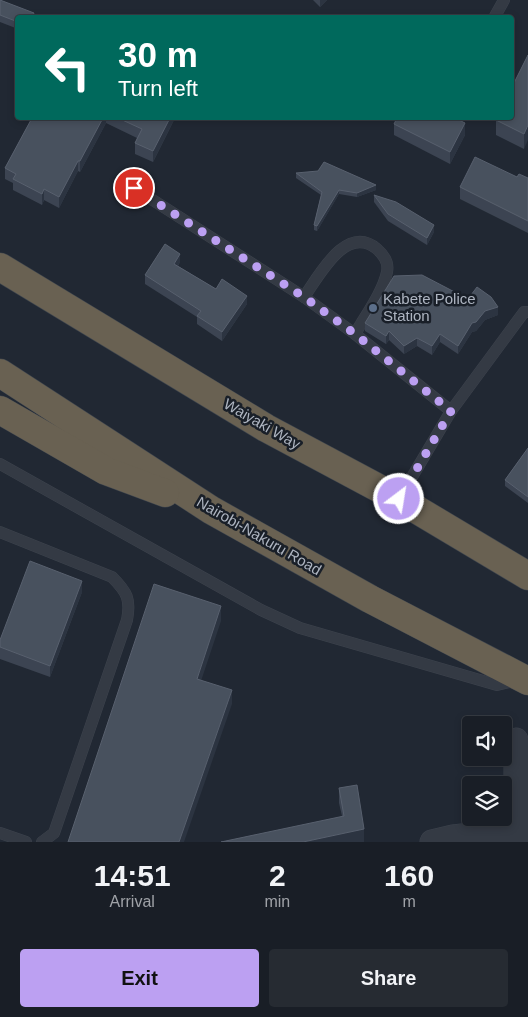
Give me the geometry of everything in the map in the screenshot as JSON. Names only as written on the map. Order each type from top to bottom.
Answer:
[{"type":"highway","name":"Waiyaki Way","points":[[0,267],[266,428],[399,499],[528,576]]},
{"type":"highway","name":"Nairobi-Nakuru Road","points":[[0,374],[211,510],[370,598],[525,680]]},
{"type":"highway","points":[[0,410],[106,471],[211,510]]},
{"type":"street","points":[[432,842],[453,837],[516,836],[516,740]]},
{"type":"lane","points":[[496,15],[504,0]]},
{"type":"lane","points":[[134,188],[304,297],[355,334],[451,411]]},
{"type":"lane","points":[[304,297],[338,250],[348,243],[361,242],[376,247],[386,257],[387,270],[382,286],[355,334]]},
{"type":"lane","points":[[399,499],[451,411],[524,312],[528,312]]},
{"type":"lane","points":[[0,464],[260,610],[300,628],[497,685],[525,680]]},
{"type":"lane","points":[[0,532],[112,577],[126,591],[130,607],[54,833],[42,842]]},
{"type":"lane","points":[[0,832],[26,842]]},
{"type":"building","points":[[0,0],[34,13],[33,15],[15,15],[15,21],[0,15]]},
{"type":"building","points":[[528,55],[528,125],[524,134],[496,120],[514,120],[514,83]]},
{"type":"building","points":[[31,120],[102,120],[59,197],[44,189],[42,194],[13,179],[16,174],[5,168]]},
{"type":"building","points":[[122,120],[169,120],[153,151],[135,143],[142,129]]},
{"type":"building","points":[[396,120],[459,120],[465,123],[450,152],[394,124]]},
{"type":"building","points":[[475,157],[517,177],[519,174],[528,178],[528,221],[460,187]]},
{"type":"building","points":[[324,162],[376,185],[357,193],[339,190],[317,226],[314,225],[322,192],[296,173],[318,171]]},
{"type":"building","points":[[374,195],[396,202],[434,225],[427,238],[388,214]]},
{"type":"building","points":[[165,244],[180,254],[174,264],[216,289],[222,279],[247,296],[222,332],[197,316],[201,311],[145,275]]},
{"type":"building","points":[[422,275],[468,299],[477,287],[491,297],[498,307],[485,311],[476,322],[472,323],[458,346],[440,334],[432,346],[417,338],[404,346],[389,331],[386,336],[365,323],[394,276]]},
{"type":"building","points":[[528,448],[528,497],[505,480]]},
{"type":"building","points":[[30,561],[82,581],[50,666],[0,647],[0,640]]},
{"type":"building","points":[[154,584],[221,606],[197,679],[232,690],[179,842],[68,842]]},
{"type":"building","points":[[357,785],[364,829],[303,842],[221,842],[344,816],[339,788]]},
{"type":"place","name":"Kabete Police Station","points":[[373,308]]},
{"type":"route","points":[[134,188],[304,297],[355,334],[451,411],[399,499]]}]
